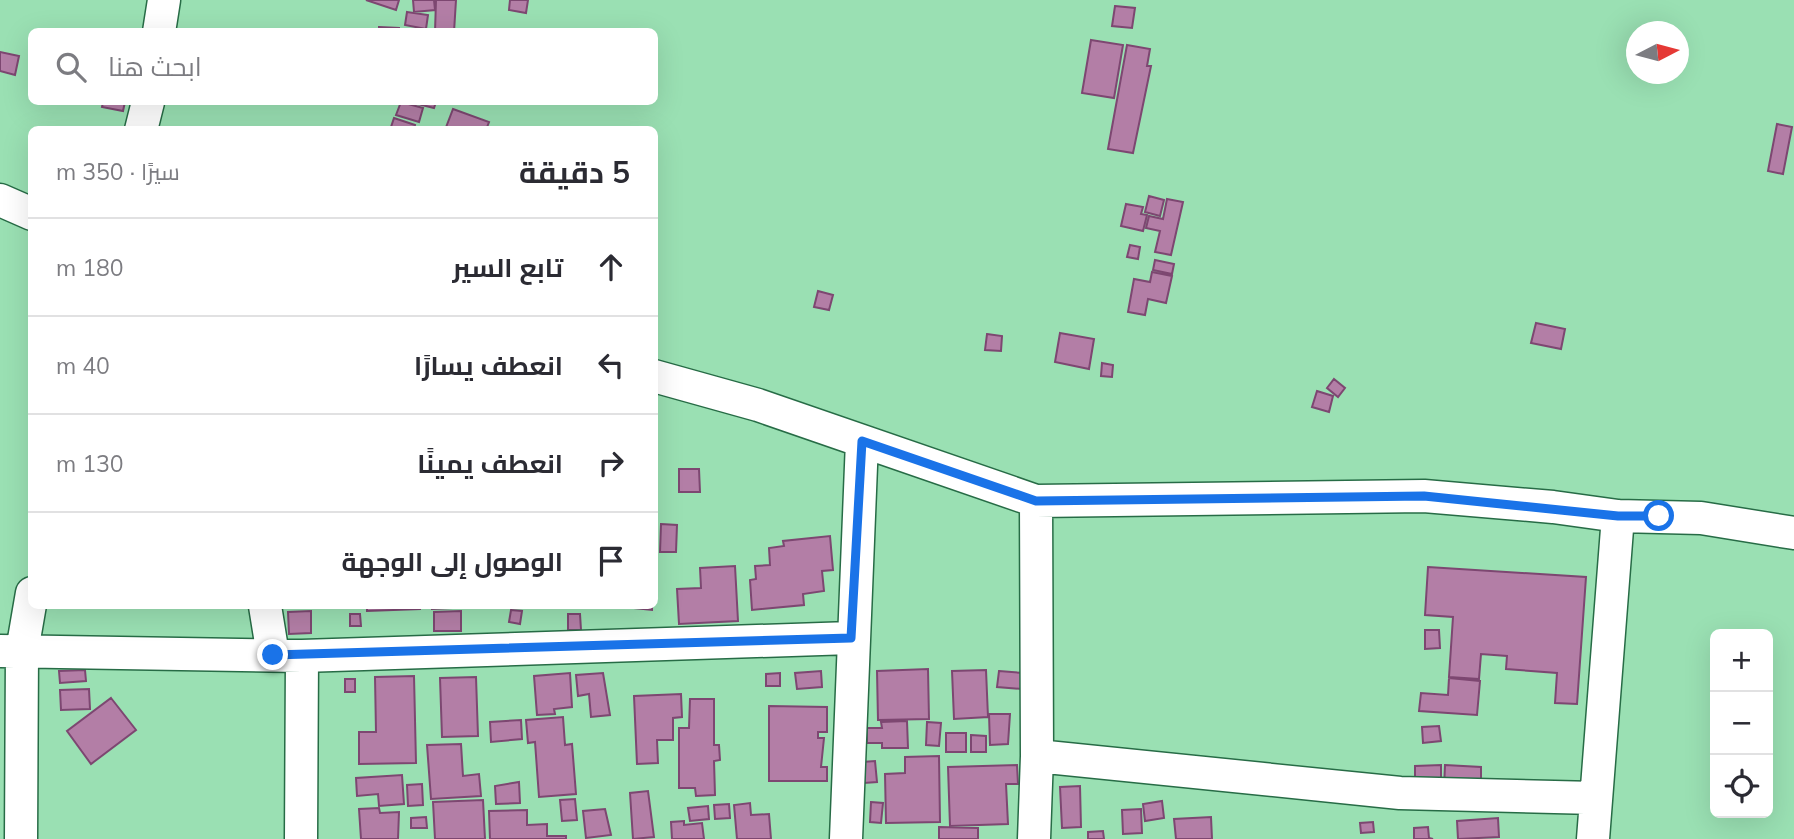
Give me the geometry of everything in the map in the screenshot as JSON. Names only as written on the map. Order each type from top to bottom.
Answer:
[{"type":"street","points":[[160,28],[164,0]]},
{"type":"street","points":[[142,126],[147,105]]},
{"type":"street","points":[[0,201],[28,212]]},
{"type":"street","points":[[658,377],[758,405],[1036,501],[1424,496],[1618,516],[1701,518],[1794,533]]},
{"type":"street","points":[[846,839],[851,638],[862,441]]},
{"type":"street","points":[[1034,839],[1037,756],[1036,501]]},
{"type":"street","points":[[1593,839],[1618,516]]},
{"type":"street","points":[[21,839],[11,651],[28,604]]},
{"type":"street","points":[[266,609],[287,655],[302,839]]},
{"type":"street","points":[[11,651],[287,655],[851,638]]},
{"type":"street","points":[[1037,756],[1400,793],[1595,798]]},
{"type":"building","points":[[366,0],[399,0],[396,10]]},
{"type":"building","points":[[413,0],[434,0],[435,10],[414,12]]},
{"type":"building","points":[[436,0],[456,0],[454,28],[435,28]]},
{"type":"building","points":[[510,0],[528,0],[526,13],[509,10]]},
{"type":"building","points":[[1115,6],[1135,8],[1132,28],[1112,26]]},
{"type":"building","points":[[407,12],[428,15],[426,28],[405,25]]},
{"type":"building","points":[[1091,40],[1123,45],[1114,98],[1082,93]]},
{"type":"building","points":[[1127,45],[1150,49],[1147,66],[1151,66],[1133,153],[1108,149]]},
{"type":"building","points":[[0,52],[19,56],[15,75],[0,71]]},
{"type":"building","points":[[102,105],[124,105],[123,111]]},
{"type":"building","points":[[400,105],[423,108],[419,122],[396,115]]},
{"type":"building","points":[[453,109],[489,122],[488,126],[447,126]]},
{"type":"building","points":[[394,118],[415,125],[415,126],[391,126]]},
{"type":"building","points":[[1777,124],[1792,127],[1783,174],[1768,171]]},
{"type":"building","points":[[1149,196],[1164,200],[1160,216],[1145,212]]},
{"type":"building","points":[[1167,199],[1183,202],[1171,255],[1155,252],[1160,231],[1146,228],[1149,216],[1163,219]]},
{"type":"building","points":[[1126,204],[1143,207],[1141,214],[1147,215],[1143,231],[1121,226]]},
{"type":"building","points":[[1130,245],[1140,247],[1138,259],[1127,257]]},
{"type":"building","points":[[1155,260],[1174,264],[1172,274],[1153,270]]},
{"type":"building","points":[[1152,272],[1172,276],[1166,303],[1148,299],[1145,315],[1128,312],[1134,279],[1150,282]]},
{"type":"building","points":[[818,291],[833,295],[829,310],[814,307]]},
{"type":"building","points":[[1536,323],[1565,329],[1561,349],[1531,343]]},
{"type":"building","points":[[1060,333],[1094,339],[1089,369],[1055,362]]},
{"type":"building","points":[[987,334],[1002,336],[1001,351],[985,350]]},
{"type":"building","points":[[1102,363],[1113,365],[1112,377],[1101,376]]},
{"type":"building","points":[[1334,379],[1345,388],[1338,397],[1327,388]]},
{"type":"building","points":[[1317,391],[1333,396],[1329,412],[1312,407]]},
{"type":"building","points":[[679,469],[699,469],[700,492],[679,492]]},
{"type":"building","points":[[661,524],[677,525],[676,552],[660,552]]},
{"type":"building","points":[[830,536],[833,570],[822,571],[824,591],[803,594],[804,605],[752,610],[750,580],[756,579],[755,566],[770,565],[769,548],[784,546],[783,541]]},
{"type":"building","points":[[735,566],[738,621],[679,624],[677,589],[701,588],[700,568]]},
{"type":"building","points":[[1428,567],[1586,577],[1577,704],[1555,703],[1557,673],[1506,669],[1507,656],[1481,654],[1479,679],[1449,677],[1453,617],[1425,615]]},
{"type":"building","points":[[367,609],[420,609],[367,611]]},
{"type":"building","points":[[511,610],[522,611],[520,624],[509,622]]},
{"type":"building","points":[[311,611],[311,633],[289,634],[288,612]]},
{"type":"building","points":[[461,611],[461,631],[434,631],[434,612]]},
{"type":"building","points":[[350,614],[360,614],[361,626],[350,626]]},
{"type":"building","points":[[568,614],[580,614],[581,630],[568,630]]},
{"type":"building","points":[[1425,630],[1439,630],[1440,648],[1425,649]]},
{"type":"building","points":[[928,669],[929,719],[878,720],[877,671]]},
{"type":"building","points":[[85,670],[86,681],[60,683],[59,671]]},
{"type":"building","points":[[986,670],[988,717],[954,719],[952,671]]},
{"type":"building","points":[[821,671],[822,687],[797,689],[795,673]]},
{"type":"building","points":[[999,671],[1023,673],[1022,689],[997,687]]},
{"type":"building","points":[[570,673],[572,707],[554,709],[555,714],[537,715],[534,676]]},
{"type":"building","points":[[603,673],[610,715],[591,717],[589,694],[578,696],[576,675]]},
{"type":"building","points":[[780,673],[780,686],[766,686],[766,674]]},
{"type":"building","points":[[414,676],[416,763],[359,764],[359,732],[376,732],[375,677]]},
{"type":"building","points":[[476,677],[478,736],[442,737],[440,678]]},
{"type":"building","points":[[1449,678],[1480,681],[1477,715],[1419,711],[1421,693],[1448,695]]},
{"type":"building","points":[[345,679],[355,679],[355,692],[345,692]]},
{"type":"building","points":[[89,689],[90,709],[61,710],[60,690]]},
{"type":"building","points":[[681,694],[682,717],[673,718],[673,740],[657,740],[658,763],[637,764],[634,696]]},
{"type":"building","points":[[111,698],[136,730],[91,764],[67,731]]},
{"type":"building","points":[[690,699],[714,699],[714,745],[719,745],[720,760],[714,761],[715,795],[696,796],[695,788],[679,788],[679,728],[689,728]]},
{"type":"building","points":[[769,706],[827,707],[827,732],[818,732],[818,738],[824,738],[821,767],[827,767],[827,781],[769,781]]},
{"type":"building","points":[[989,714],[1010,714],[1008,744],[990,745]]},
{"type":"building","points":[[563,717],[565,745],[572,744],[576,794],[539,797],[535,742],[528,743],[526,720]]},
{"type":"building","points":[[521,720],[522,739],[491,742],[490,722]]},
{"type":"building","points":[[907,721],[908,748],[882,748],[882,743],[867,743],[867,728],[882,728],[881,722]]},
{"type":"building","points":[[927,722],[941,723],[939,746],[926,745]]},
{"type":"building","points":[[1439,726],[1441,741],[1423,743],[1422,727]]},
{"type":"building","points":[[946,733],[966,733],[966,752],[946,752]]},
{"type":"building","points":[[971,735],[986,736],[986,752],[971,752]]},
{"type":"building","points":[[461,744],[463,776],[479,774],[481,796],[431,799],[427,745]]},
{"type":"building","points":[[939,756],[940,822],[886,823],[885,774],[905,773],[905,757]]},
{"type":"building","points":[[875,761],[877,782],[864,783],[862,762]]},
{"type":"building","points":[[1017,765],[1018,784],[1006,784],[1008,824],[950,826],[948,767]]},
{"type":"building","points":[[1441,765],[1441,785],[1415,785],[1415,766]]},
{"type":"building","points":[[1445,765],[1481,767],[1481,789],[1444,788]]},
{"type":"building","points":[[402,775],[404,804],[379,806],[378,794],[357,796],[356,778]]},
{"type":"building","points":[[519,782],[520,803],[496,804],[495,786]]},
{"type":"building","points":[[422,784],[423,805],[408,806],[407,785]]},
{"type":"building","points":[[1080,786],[1081,827],[1062,828],[1060,787]]},
{"type":"building","points":[[648,791],[654,837],[633,839],[630,793]]},
{"type":"building","points":[[575,799],[577,820],[562,821],[560,800]]},
{"type":"building","points":[[483,800],[485,839],[435,839],[433,802]]},
{"type":"building","points":[[1162,801],[1164,818],[1145,821],[1143,804]]},
{"type":"building","points":[[871,802],[883,803],[881,823],[870,822]]},
{"type":"building","points":[[750,803],[751,815],[769,814],[771,839],[737,839],[734,805]]},
{"type":"building","points":[[729,804],[730,818],[715,819],[714,805]]},
{"type":"building","points":[[708,806],[709,819],[690,821],[688,808]]},
{"type":"building","points":[[379,808],[380,813],[399,812],[398,839],[361,839],[359,809]]},
{"type":"building","points":[[605,809],[611,835],[586,838],[583,811]]},
{"type":"building","points":[[1141,809],[1142,833],[1123,834],[1122,810]]},
{"type":"building","points":[[527,810],[527,825],[547,824],[547,836],[566,836],[566,839],[490,839],[489,811]]},
{"type":"building","points":[[426,817],[427,828],[411,828],[411,818]]},
{"type":"building","points":[[1211,817],[1212,839],[1176,839],[1174,819]]},
{"type":"building","points":[[1498,818],[1499,837],[1458,839],[1457,821]]},
{"type":"building","points":[[684,821],[684,825],[702,823],[704,839],[672,839],[671,822]]},
{"type":"building","points":[[1373,822],[1374,832],[1361,833],[1360,823]]},
{"type":"building","points":[[939,827],[978,828],[978,839],[939,839]]},
{"type":"building","points":[[1428,827],[1429,838],[1433,839],[1414,839],[1414,828]]},
{"type":"building","points":[[1103,831],[1104,839],[1088,839],[1088,832]]},
{"type":"route","points":[[273,655],[851,638],[862,441],[1036,501],[1424,496],[1553,507],[1618,516],[1659,516]]}]
